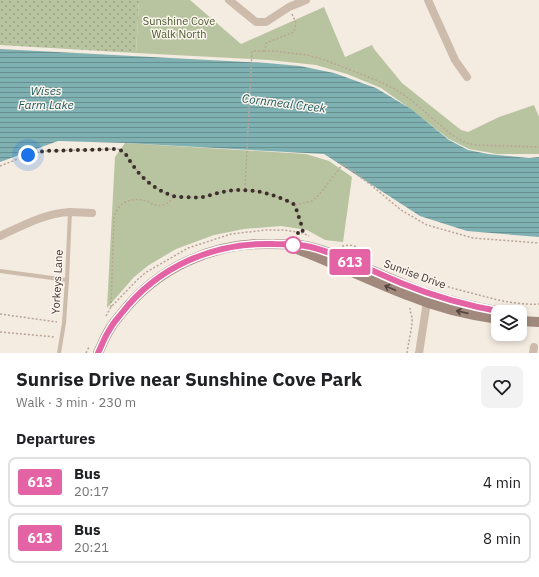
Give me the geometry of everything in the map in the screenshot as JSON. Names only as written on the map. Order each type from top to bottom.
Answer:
[{"type":"street","points":[[229,0],[256,22],[266,22],[289,7],[306,0]]},
{"type":"street","points":[[428,0],[455,60],[467,77]]},
{"type":"street","points":[[0,236],[39,218],[70,212],[92,213]]},
{"type":"street","name":"Sunrise Drive","points":[[98,353],[110,328],[127,307],[151,282],[174,267],[206,253],[230,247],[252,244],[307,246],[342,258],[394,281],[427,298],[462,312],[491,317]]},
{"type":"street","name":"Sunrise Drive","points":[[275,244],[302,251],[407,295],[458,302],[491,310]]},
{"type":"street","points":[[342,258],[345,264],[374,281]]},
{"type":"street","points":[[419,353],[427,298]]},
{"type":"street","points":[[527,315],[539,316]]},
{"type":"street","points":[[527,321],[539,322]]},
{"type":"lane","name":"Yorkeys Lane","points":[[59,353],[64,323],[70,212]]},
{"type":"lane","points":[[0,271],[67,280]]},
{"type":"path","points":[[265,51],[266,43],[294,32],[296,23],[289,7]]},
{"type":"path","points":[[245,190],[252,51],[273,51],[308,55],[376,80],[411,100],[452,135],[466,143],[476,145],[539,147]]},
{"type":"path","points":[[0,166],[28,155],[44,151],[118,149],[124,152],[132,165],[145,180],[159,190],[174,196],[202,198],[218,193],[245,190],[268,194],[286,200],[295,205],[312,201],[319,195],[343,164],[401,210],[427,225],[473,238],[539,243]]},
{"type":"path","points":[[111,307],[114,217],[117,209],[123,202],[133,199],[147,202],[156,206],[166,204],[171,201],[174,196]]},
{"type":"path","points":[[295,205],[303,233]]},
{"type":"path","points":[[105,318],[111,307],[145,273],[188,248],[232,234],[284,230],[303,233],[310,236]]},
{"type":"path","points":[[337,247],[349,245],[360,248],[371,259]]},
{"type":"path","points":[[420,279],[463,292],[501,300],[529,305],[539,304]]},
{"type":"path","points":[[407,353],[412,323],[410,306]]},
{"type":"path","points":[[0,314],[64,323]]},
{"type":"path","points":[[0,332],[61,338]]},
{"type":"path","points":[[86,353],[90,345]]},
{"type":"green space","points":[[0,0],[139,0],[136,53],[0,45]]},
{"type":"green space","name":"Sunshine Cove Walk North","points":[[139,0],[190,0],[241,44],[324,7],[345,57],[372,45],[402,83],[461,130],[468,132],[499,117],[534,105],[539,117],[539,154],[497,154],[469,149],[449,139],[381,88],[347,74],[316,65],[269,60],[136,53]]},
{"type":"green space","points":[[125,143],[306,154],[329,161],[352,177],[343,242],[325,240],[307,230],[281,226],[244,229],[214,235],[176,249],[149,265],[134,277],[107,308],[115,157]]},
{"type":"water","name":"Wises Farm Lake","points":[[0,49],[267,63],[300,66],[334,73],[376,88],[411,109],[449,140],[468,150],[488,154],[529,158],[539,157],[539,237],[467,231],[420,216],[324,154],[125,143],[58,141],[0,162]]},
{"type":"bus line","name":"613","points":[[98,353],[110,328],[127,307],[151,282],[174,267],[194,258],[217,250],[252,244],[307,246],[342,258],[420,291],[491,309]]},
{"type":"route","points":[[28,155],[44,151],[118,149],[124,152],[132,165],[145,180],[159,190],[174,196],[202,198],[218,193],[245,190],[256,191],[286,200],[295,205],[303,233],[298,233],[293,245]]},
{"type":"water label","name":"Cornmeal Creek","points":[[284,103]]}]
